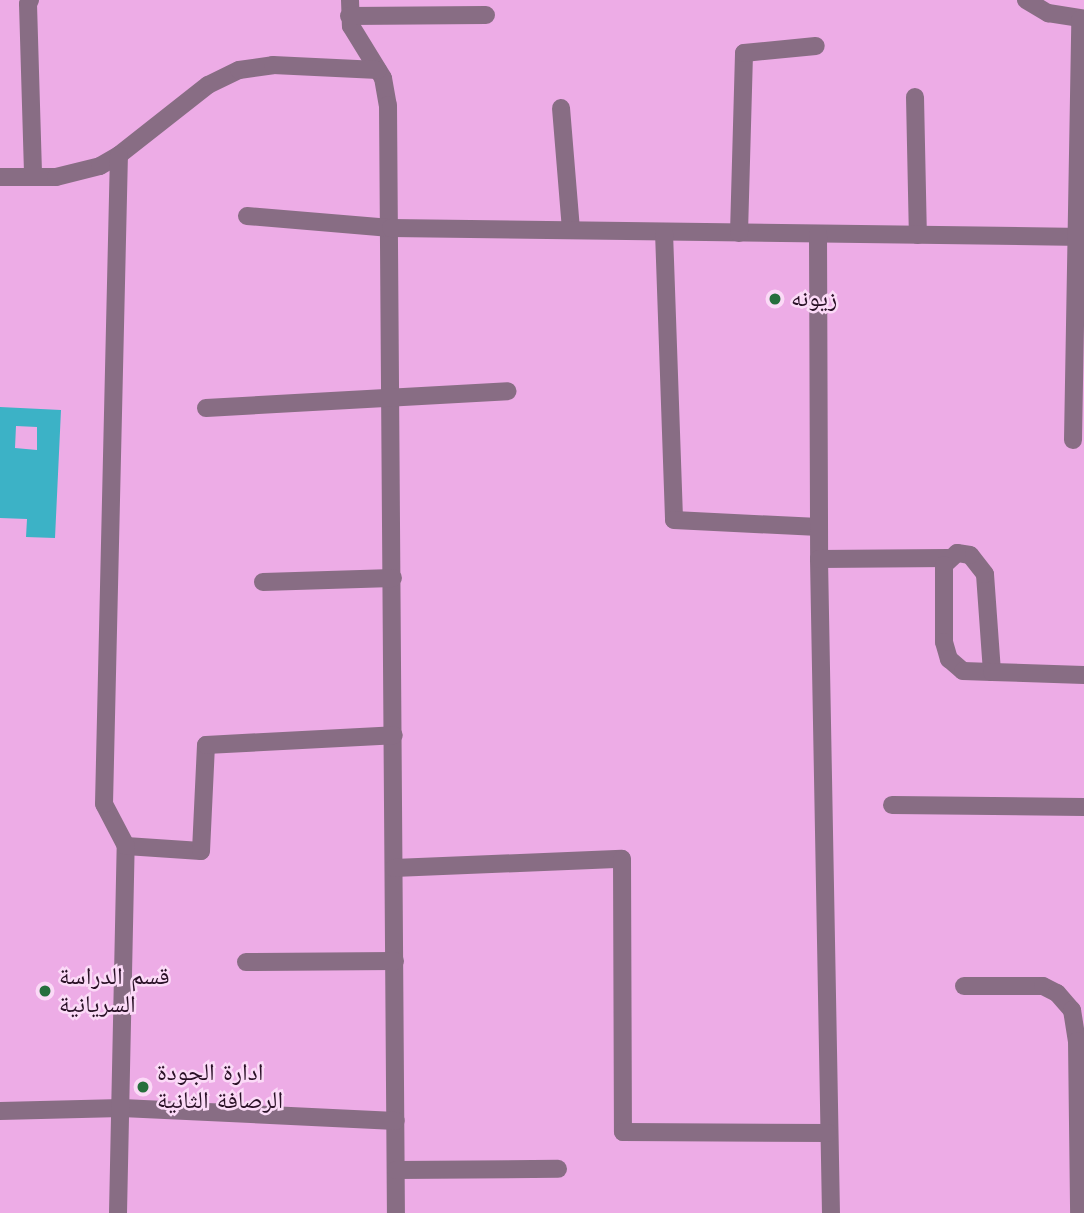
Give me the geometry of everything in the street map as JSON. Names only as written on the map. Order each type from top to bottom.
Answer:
[{"type":"street","points":[[30,0],[33,177]]},
{"type":"street","points":[[1026,0],[1048,13],[1082,19],[1080,237],[1073,440]]},
{"type":"street","points":[[396,1213],[388,96],[378,70],[355,36],[349,8],[486,15]]},
{"type":"street","points":[[739,233],[744,53],[816,46]]},
{"type":"street","points":[[0,177],[78,173],[119,155],[208,85],[239,70],[273,65],[378,70]]},
{"type":"street","points":[[915,97],[918,235]]},
{"type":"street","points":[[561,108],[571,230]]},
{"type":"street","points":[[118,1213],[126,846],[104,804],[119,155]]},
{"type":"street","points":[[247,216],[391,228],[1080,237]]},
{"type":"street","points":[[664,232],[674,520],[819,527]]},
{"type":"street","points":[[818,234],[819,559],[831,1213]]},
{"type":"street","points":[[206,408],[508,391]]},
{"type":"street","points":[[992,672],[985,574],[970,555],[957,553],[944,565],[944,642],[949,659],[962,671],[1084,676]]},
{"type":"street","points":[[819,559],[949,558]]},
{"type":"street","points":[[262,582],[393,578]]},
{"type":"street","points":[[126,846],[201,851],[206,745],[394,735]]},
{"type":"street","points":[[892,805],[1084,807]]},
{"type":"street","points":[[394,868],[622,859],[623,1132],[828,1133]]},
{"type":"street","points":[[246,962],[395,961]]},
{"type":"street","points":[[964,986],[1043,986],[1057,993],[1072,1010],[1077,1041],[1079,1213]]},
{"type":"street","points":[[0,1111],[122,1108],[396,1121]]},
{"type":"street","points":[[396,1170],[558,1170]]},
{"type":"building","points":[[0,407],[61,410],[55,538],[26,537],[27,519],[0,518]],"holes":[[[16,426],[37,427],[37,450],[15,448]]]},
{"type":"place","name":"زيونه","points":[[775,299]]},
{"type":"place","name":"قسم الدراسة السريانية","points":[[45,991]]},
{"type":"place","name":"ادارة الجودة الرصافة الثانية","points":[[143,1087]]}]
